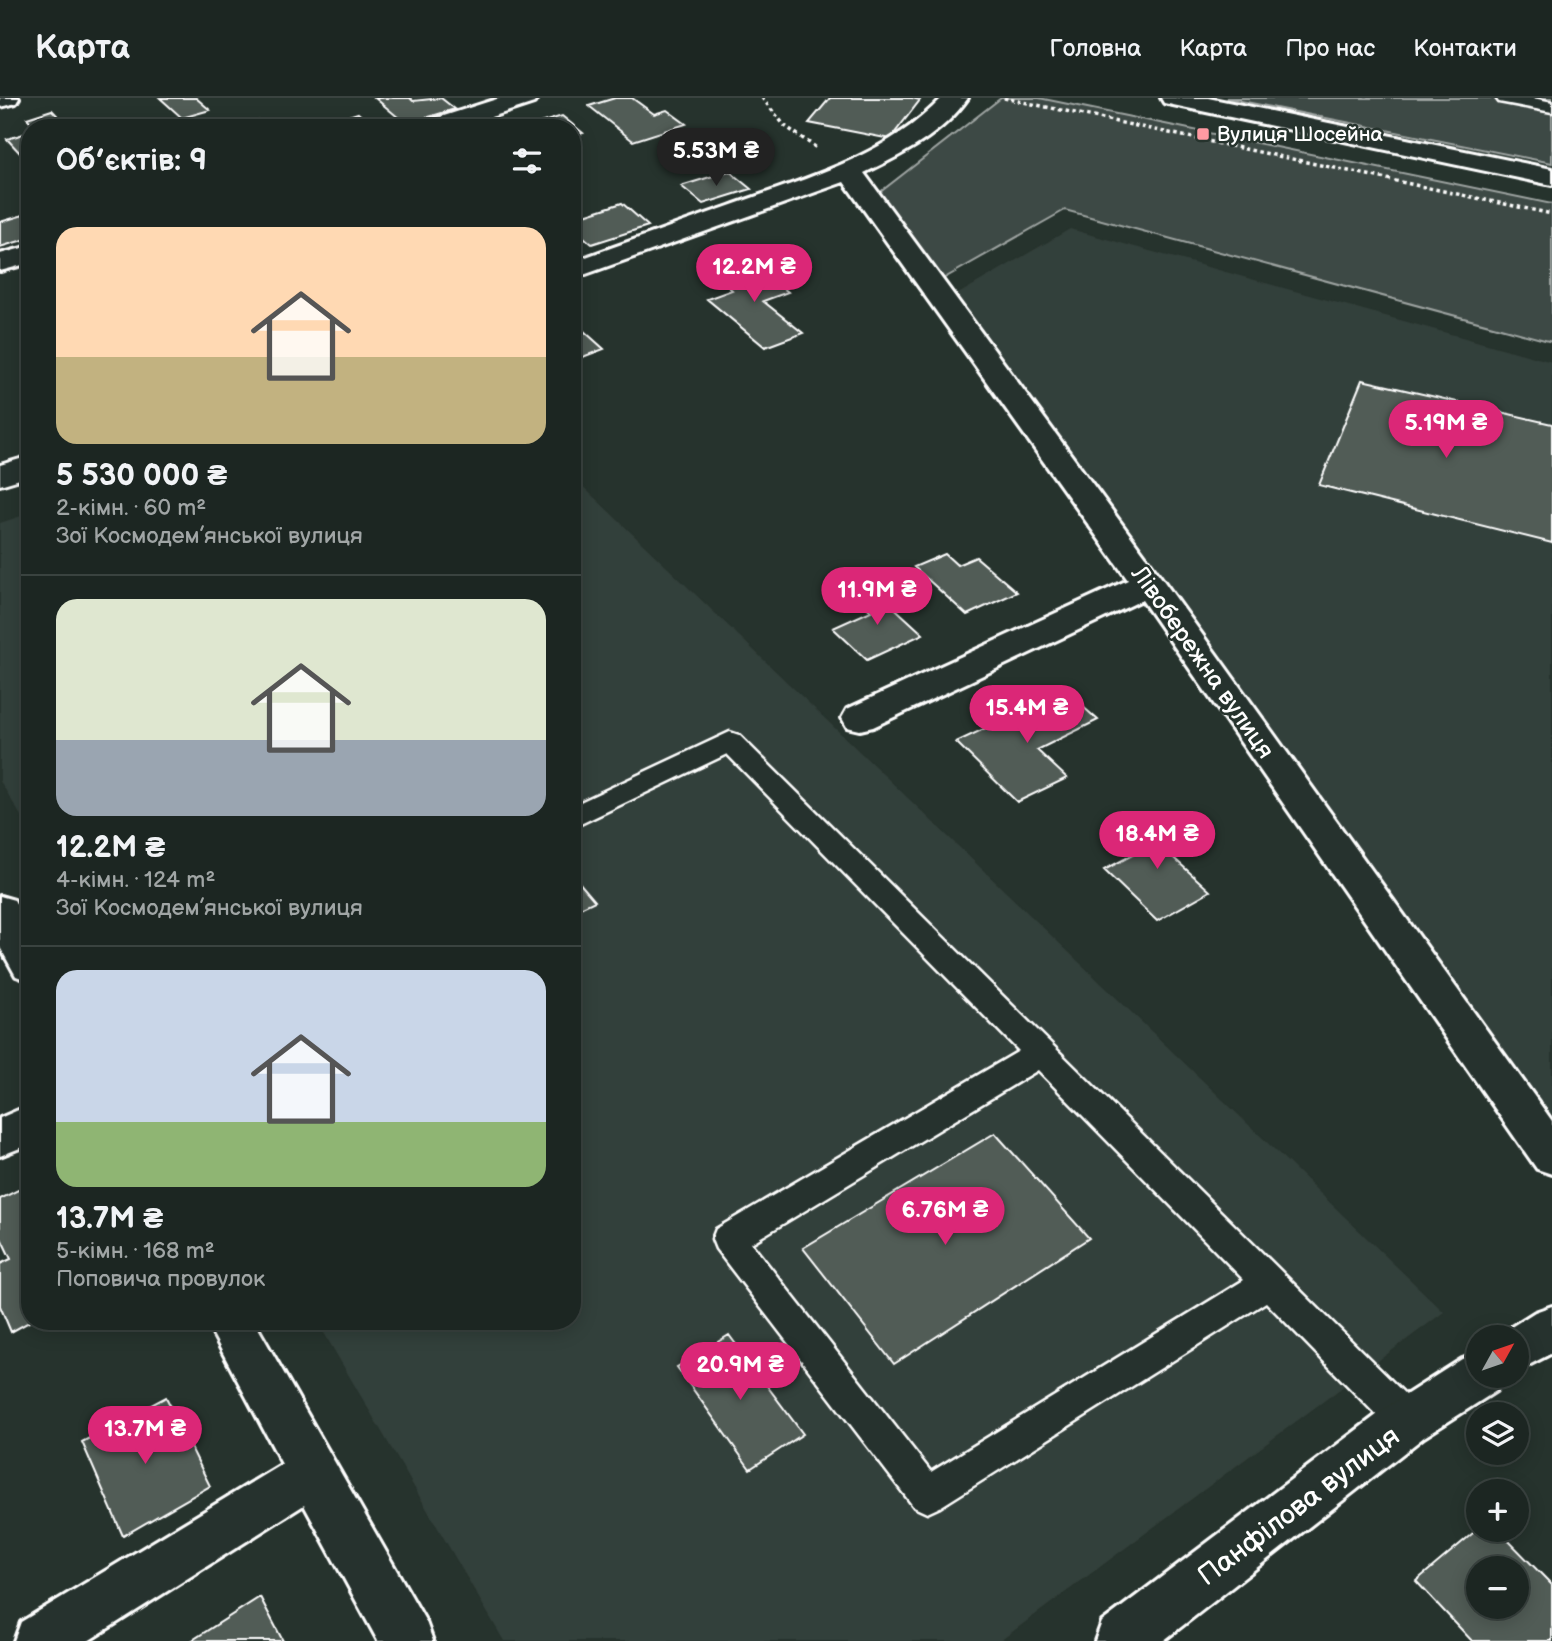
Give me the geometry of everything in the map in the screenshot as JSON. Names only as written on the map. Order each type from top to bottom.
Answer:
[{"type":"main road","points":[[0,100],[7,98]]},
{"type":"main road","points":[[459,119],[525,98]]},
{"type":"main road","points":[[581,268],[850,172],[920,131],[944,113],[956,98]]},
{"type":"main road","points":[[1173,98],[1552,177]]},
{"type":"main road","name":"Лівобережна вулиця","points":[[850,172],[1148,584],[1552,1156]]},
{"type":"main road","points":[[0,263],[21,257]]},
{"type":"main road","points":[[0,476],[21,469]]},
{"type":"main road","points":[[860,718],[1148,584]]},
{"type":"main road","points":[[0,911],[21,949]]},
{"type":"main road","points":[[0,1138],[21,1128]]},
{"type":"main road","points":[[1530,1341],[1552,1327]]},
{"type":"main road","points":[[234,1330],[407,1641]]},
{"type":"main road","name":"Панфілова вулиця","points":[[1121,1641],[1407,1421],[1466,1382]]},
{"type":"main road","points":[[40,1641],[313,1472]]},
{"type":"lane","points":[[1504,98],[1552,107]]},
{"type":"lane","points":[[581,814],[730,741],[1407,1421]]},
{"type":"lane","points":[[1041,1053],[728,1239],[927,1495],[1269,1282]]},
{"type":"path","points":[[762,98],[785,126],[850,172]]},
{"type":"path","points":[[1003,98],[1552,214]]},
{"type":"shaded area","points":[[1001,98],[1039,98],[1552,204],[1552,342],[1065,210],[941,280],[879,193]]},
{"type":"shaded area","points":[[1226,98],[1552,98],[1552,163]]},
{"type":"shaded area","points":[[1070,229],[1552,362],[1552,1126],[953,297]]},
{"type":"shaded area","points":[[581,485],[1444,1312],[1000,1641],[504,1641],[322,1330],[581,1330]]},
{"type":"shaded area","points":[[21,516],[21,816],[0,781],[0,523]]},
{"type":"building","points":[[160,98],[196,98],[210,110],[182,118]]},
{"type":"building","points":[[375,98],[410,98],[413,101],[441,98],[455,109],[422,119],[400,119]]},
{"type":"building","points":[[615,98],[632,98],[654,114],[667,110],[686,124],[633,141],[589,106]]},
{"type":"building","points":[[830,98],[920,100],[890,139],[809,123]]},
{"type":"building","points":[[52,110],[60,119],[28,119]]},
{"type":"building","points":[[358,113],[365,119],[340,119]]},
{"type":"building","points":[[21,135],[21,153],[20,153],[7,139]]},
{"type":"building","points":[[729,171],[751,189],[703,204],[681,186]]},
{"type":"building","points":[[622,203],[648,226],[592,244],[581,235],[581,216]]},
{"type":"building","points":[[21,216],[21,241],[0,247],[0,222]]},
{"type":"building","points":[[751,262],[788,292],[763,301],[803,333],[765,347],[707,299],[732,290],[714,274]]},
{"type":"building","points":[[581,328],[604,349],[581,358]]},
{"type":"building","points":[[1362,380],[1552,424],[1552,543],[1319,485]]},
{"type":"building","points":[[945,554],[957,565],[976,557],[1017,592],[967,615],[914,567]]},
{"type":"building","points":[[874,589],[923,634],[867,660],[833,628],[871,611],[856,597]]},
{"type":"building","points":[[1065,691],[1098,720],[1037,750],[1067,778],[1017,802],[956,742]]},
{"type":"building","points":[[1170,816],[1192,836],[1165,850],[1210,891],[1157,921],[1104,870],[1136,853],[1122,841]]},
{"type":"building","points":[[581,885],[595,901],[581,908]]},
{"type":"building","points":[[995,1133],[1089,1238],[894,1364],[803,1248]]},
{"type":"building","points":[[21,1188],[21,1326],[11,1332],[0,1306],[0,1264],[11,1259],[0,1236],[0,1199]]},
{"type":"building","points":[[729,1335],[803,1434],[750,1469],[677,1367]]},
{"type":"building","points":[[166,1397],[210,1486],[123,1536],[82,1442]]},
{"type":"building","points":[[1466,1539],[1466,1542],[1510,1542],[1524,1556],[1466,1556],[1466,1619],[1529,1619],[1529,1562],[1552,1585],[1552,1641],[1472,1641],[1416,1581]]},
{"type":"building","points":[[260,1597],[283,1641],[191,1641]]},
{"type":"place","name":"Вулиця Шосейна","points":[[1203,134]]}]
